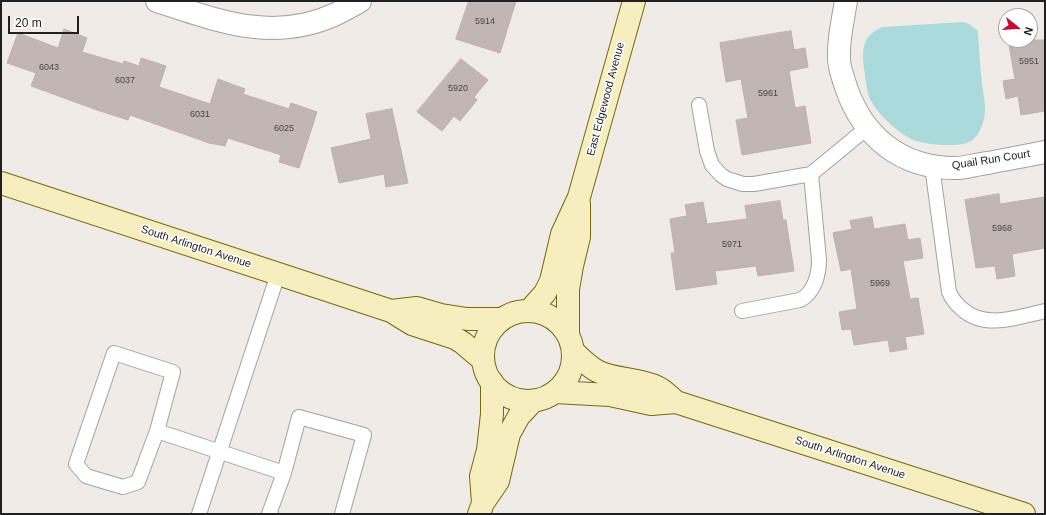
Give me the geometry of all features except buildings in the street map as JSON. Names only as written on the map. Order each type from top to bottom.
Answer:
[{"type":"main road","name":"East Edgewood Avenue","points":[[579,197],[634,1]]},
{"type":"main road","name":"South Arlington Avenue","points":[[1,183],[391,312],[412,324],[455,338],[483,360]]},
{"type":"main road","points":[[529,311],[545,293],[551,281],[562,234],[579,197]]},
{"type":"main road","points":[[570,342],[561,324],[552,317],[541,312],[518,312],[502,319],[493,327],[487,337],[483,360],[486,372],[500,391],[510,397],[533,401],[544,398],[555,392],[563,384],[569,374],[572,363],[568,289],[579,237],[579,197]]},
{"type":"main road","name":"South Arlington Avenue","points":[[391,312],[417,308],[441,315],[467,319],[502,319]]},
{"type":"main road","name":"South Arlington Avenue","points":[[570,342],[590,366],[597,371],[657,387],[676,402],[1024,514]]},
{"type":"main road","points":[[481,508],[481,476],[488,450],[492,414],[492,382]]},
{"type":"main road","name":"South Arlington Avenue","points":[[555,392],[610,395],[651,404],[676,402]]},
{"type":"main road","points":[[481,508],[498,481],[509,434],[519,416],[533,401]]},
{"type":"street","points":[[157,1],[218,21],[262,29],[306,25],[327,18],[360,1]]},
{"type":"street","name":"Quail Run Court","points":[[846,1],[841,28],[839,58],[840,73],[854,109],[867,128],[891,150],[913,161],[932,166],[956,168],[1045,152]]},
{"type":"lane","points":[[699,105],[709,160],[716,170],[727,179],[743,184],[754,184],[811,174],[867,128]]},
{"type":"lane","points":[[932,166],[951,298],[967,314],[976,318],[987,320],[1001,320],[1045,311]]},
{"type":"lane","points":[[742,311],[800,300],[804,298],[815,282],[819,267],[819,260],[811,174]]},
{"type":"lane","points":[[199,514],[278,274]]},
{"type":"lane","points":[[114,353],[173,372],[158,431],[138,482],[123,487],[86,476],[76,464],[114,353]]},
{"type":"lane","points":[[271,514],[269,514],[284,473],[299,417],[364,435],[342,514]]},
{"type":"lane","points":[[158,431],[284,473]]},
{"type":"water","points":[[963,22],[969,24],[978,31],[985,110],[982,126],[973,140],[963,144],[933,144],[911,139],[901,133],[886,120],[870,99],[863,60],[866,41],[870,35],[883,27]]}]
